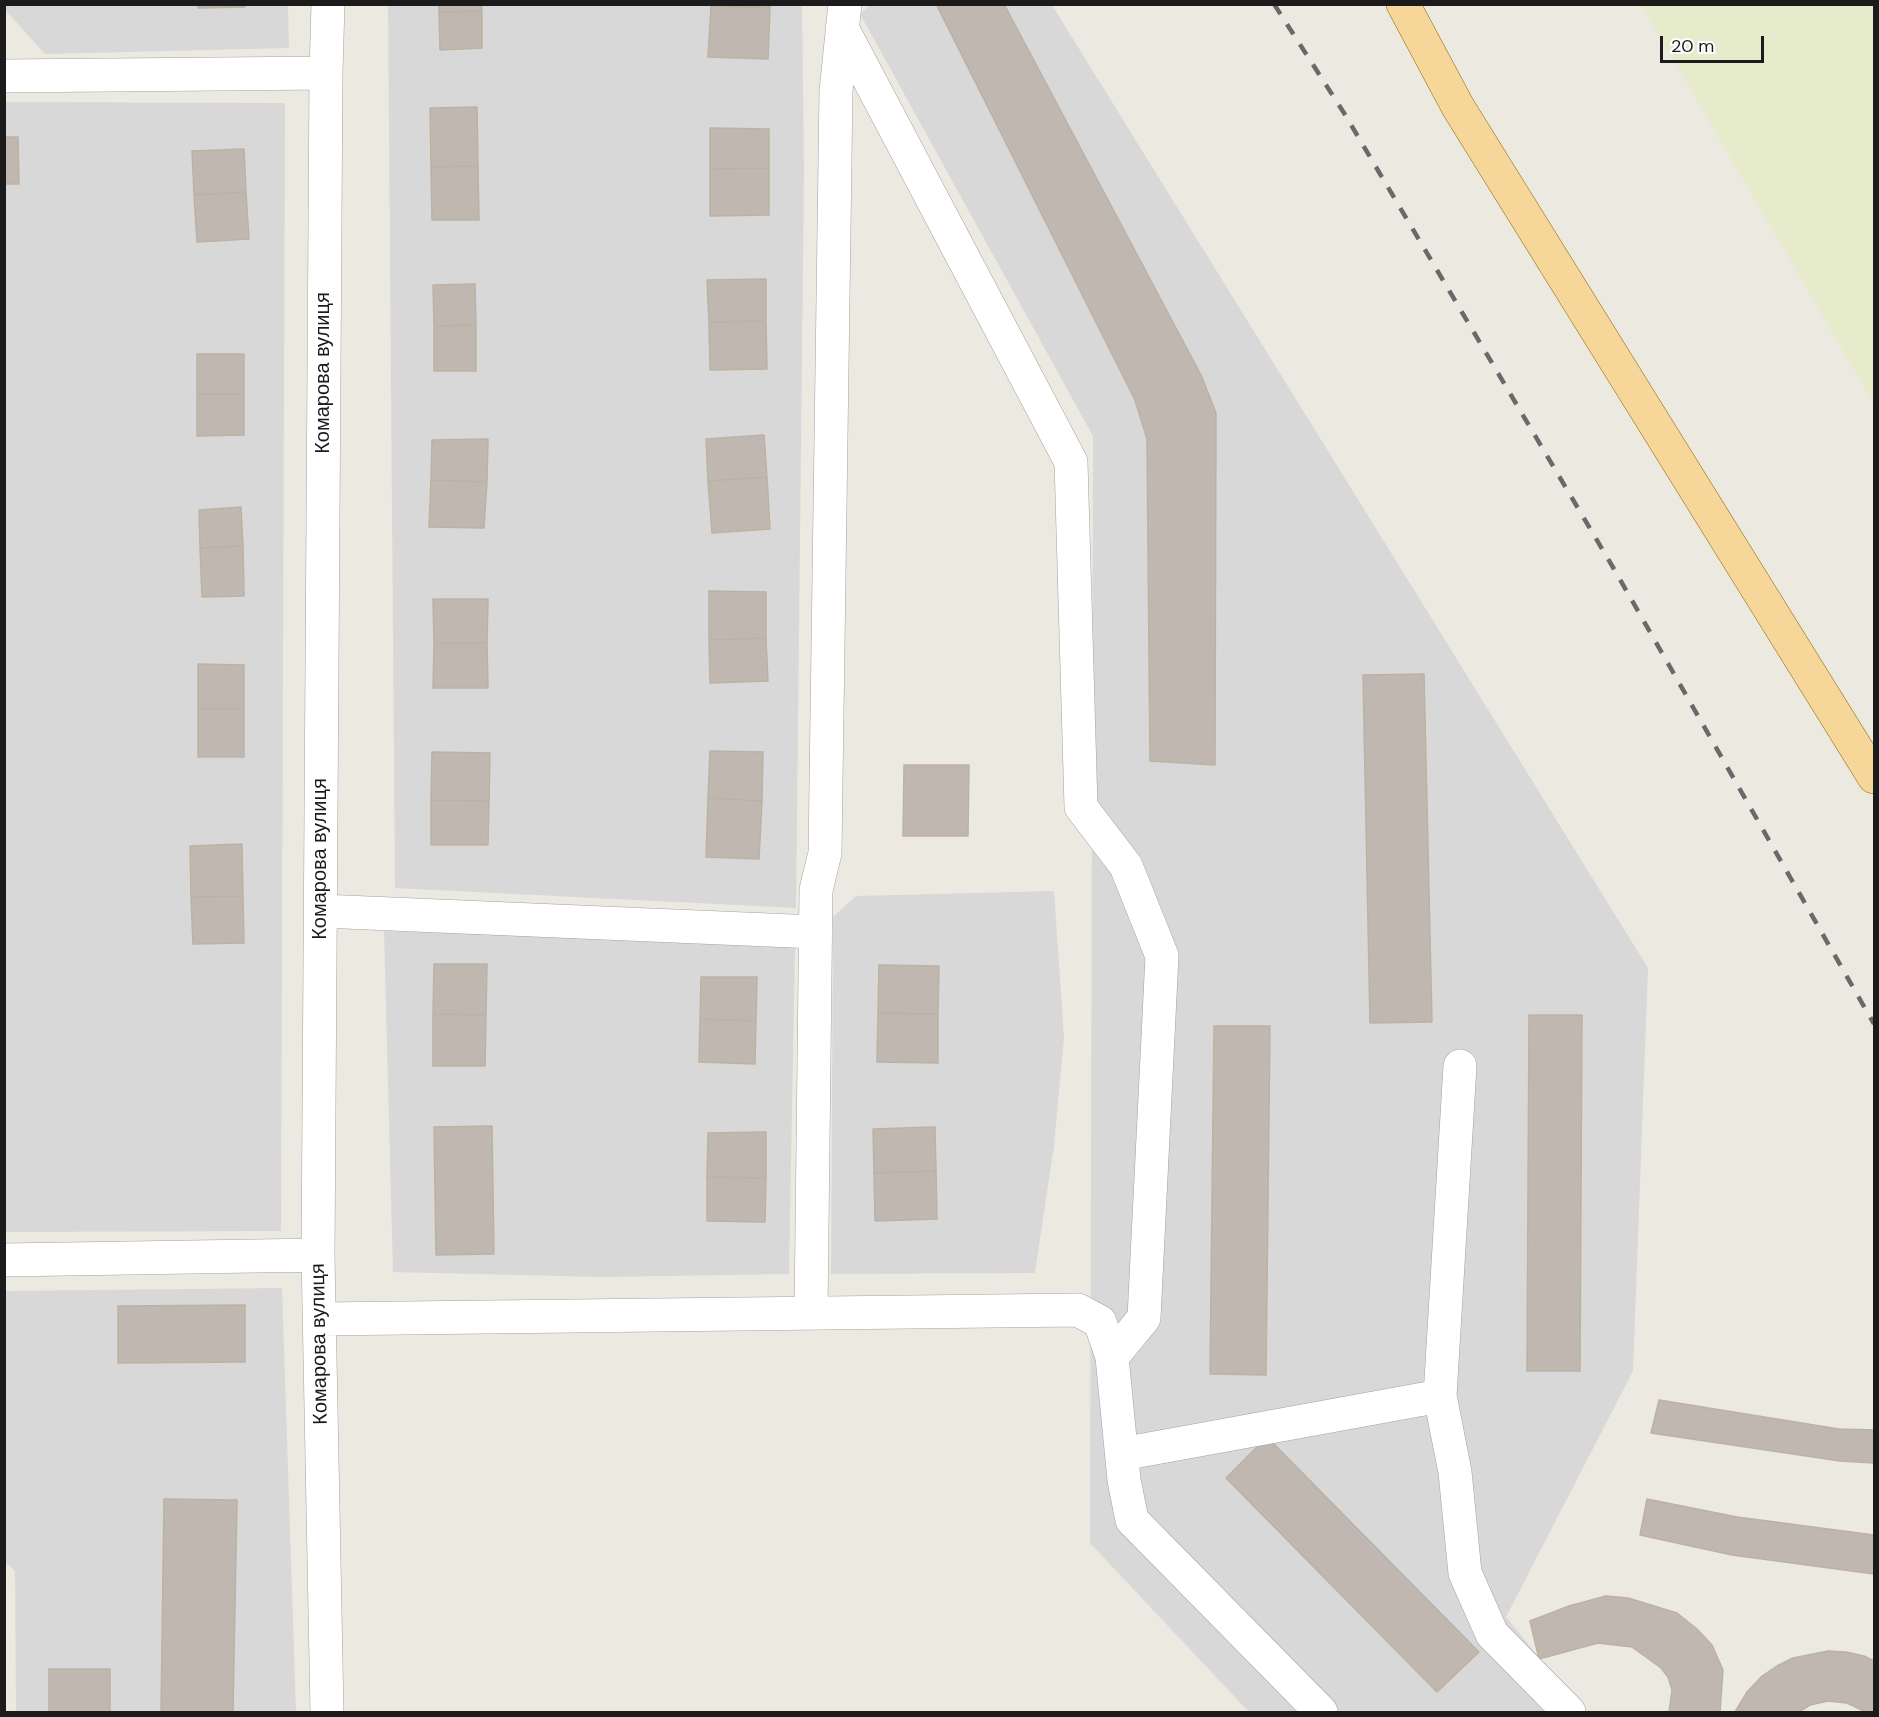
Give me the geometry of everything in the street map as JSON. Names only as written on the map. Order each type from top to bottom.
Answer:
[{"type":"main road","points":[[1403,4],[1458,106],[1875,777]]},
{"type":"street","name":"Комарова вулиця","points":[[327,1713],[318,1255],[328,4]]},
{"type":"street","points":[[811,1313],[816,890],[825,853],[836,91],[844,16]]},
{"type":"street","points":[[844,16],[1071,462],[1081,807],[1126,866],[1162,956],[1144,1318],[1112,1358]]},
{"type":"street","points":[[4,76],[326,73]]},
{"type":"street","points":[[321,911],[816,932]]},
{"type":"street","points":[[1460,1066],[1440,1396],[1455,1472],[1465,1573],[1492,1634],[1555,1709]]},
{"type":"street","points":[[4,1260],[318,1255]]},
{"type":"street","points":[[320,1319],[1078,1310],[1100,1322],[1112,1358],[1131,1520],[1321,1713]]},
{"type":"street","points":[[1122,1454],[1440,1396]]},
{"type":"shaded area","points":[[6,4],[288,5],[289,48],[45,54],[6,11]]},
{"type":"shaded area","points":[[871,4],[1052,5],[1648,968],[1633,1371],[1506,1617],[1564,1688],[1542,1712],[1249,1712],[1090,1543],[1093,436],[860,14]]},
{"type":"shaded area","points":[[388,5],[802,5],[804,170],[796,908],[395,888]]},
{"type":"shaded area","points":[[5,102],[285,103],[281,1231],[5,1232]]},
{"type":"shaded area","points":[[1054,891],[1064,1038],[1054,1146],[1035,1273],[831,1274],[833,917],[856,896]]},
{"type":"shaded area","points":[[384,931],[795,944],[789,1274],[602,1277],[393,1272]]},
{"type":"shaded area","points":[[282,1288],[296,1712],[16,1712],[15,1571],[4,1561],[4,1291]]},
{"type":"green space","points":[[1641,5],[1874,5],[1874,404],[1667,49]]},
{"type":"building","points":[[198,4],[245,4],[245,7],[198,8]]},
{"type":"building","points":[[439,4],[481,4],[482,11],[439,12]]},
{"type":"building","points":[[711,4],[770,4],[770,8]]},
{"type":"building","points":[[936,4],[1004,4],[1201,375],[1216,413],[1215,765],[1150,761],[1147,439],[1135,400]]},
{"type":"building","points":[[711,6],[770,8],[768,59],[708,57]]},
{"type":"building","points":[[482,11],[482,48],[440,50],[439,12]]},
{"type":"building","points":[[477,107],[478,166],[431,167],[430,108]]},
{"type":"building","points":[[710,128],[769,129],[769,168],[710,169]]},
{"type":"building","points":[[4,137],[18,137],[19,184],[4,184]]},
{"type":"building","points":[[244,149],[246,192],[194,195],[192,151]]},
{"type":"building","points":[[478,166],[479,220],[432,220],[431,167]]},
{"type":"building","points":[[769,168],[769,215],[710,216],[710,169]]},
{"type":"building","points":[[246,192],[249,239],[197,242],[194,195]]},
{"type":"building","points":[[766,279],[766,321],[709,322],[707,280]]},
{"type":"building","points":[[475,284],[476,325],[434,326],[433,285]]},
{"type":"building","points":[[766,321],[767,369],[710,370],[709,322]]},
{"type":"building","points":[[476,325],[476,371],[434,371],[434,326]]},
{"type":"building","points":[[197,354],[244,354],[244,394],[197,394]]},
{"type":"building","points":[[197,394],[244,394],[244,435],[197,436]]},
{"type":"building","points":[[764,435],[767,477],[708,481],[706,439]]},
{"type":"building","points":[[488,439],[487,482],[431,480],[432,440]]},
{"type":"building","points":[[767,477],[770,529],[712,533],[708,481]]},
{"type":"building","points":[[431,480],[487,482],[484,528],[429,527]]},
{"type":"building","points":[[241,507],[243,546],[200,548],[199,510]]},
{"type":"building","points":[[243,546],[244,596],[202,597],[200,548]]},
{"type":"building","points":[[709,591],[766,592],[766,638],[709,640]]},
{"type":"building","points":[[433,599],[488,599],[487,643],[434,643]]},
{"type":"building","points":[[766,638],[768,681],[710,683],[709,640]]},
{"type":"building","points":[[434,643],[487,643],[488,688],[433,688]]},
{"type":"building","points":[[198,664],[244,665],[244,709],[198,709]]},
{"type":"building","points":[[1424,674],[1432,1022],[1370,1023],[1363,675]]},
{"type":"building","points":[[198,709],[244,709],[244,757],[198,757]]},
{"type":"building","points":[[710,751],[763,752],[762,801],[708,798]]},
{"type":"building","points":[[432,752],[490,753],[489,801],[431,800]]},
{"type":"building","points":[[904,765],[969,765],[968,836],[903,836]]},
{"type":"building","points":[[708,798],[762,801],[759,859],[706,857]]},
{"type":"building","points":[[431,800],[489,801],[488,845],[431,845]]},
{"type":"building","points":[[242,844],[243,896],[191,897],[190,846]]},
{"type":"building","points":[[243,896],[244,943],[193,944],[191,897]]},
{"type":"building","points":[[434,964],[487,964],[486,1015],[433,1014]]},
{"type":"building","points":[[879,965],[939,966],[938,1014],[878,1013]]},
{"type":"building","points":[[701,977],[757,977],[756,1021],[700,1019]]},
{"type":"building","points":[[878,1013],[938,1014],[938,1063],[877,1062]]},
{"type":"building","points":[[433,1014],[486,1015],[485,1066],[433,1066]]},
{"type":"building","points":[[1529,1015],[1582,1015],[1580,1371],[1527,1371]]},
{"type":"building","points":[[700,1019],[756,1021],[755,1064],[699,1062]]},
{"type":"building","points":[[1214,1026],[1270,1026],[1266,1375],[1210,1374]]},
{"type":"building","points":[[492,1126],[494,1254],[436,1255],[434,1127]]},
{"type":"building","points":[[935,1127],[936,1171],[874,1173],[873,1129]]},
{"type":"building","points":[[766,1132],[766,1178],[707,1177],[708,1133]]},
{"type":"building","points":[[936,1171],[937,1219],[875,1221],[874,1173]]},
{"type":"building","points":[[707,1177],[766,1178],[765,1222],[707,1221]]},
{"type":"building","points":[[245,1305],[245,1362],[118,1363],[118,1306]]},
{"type":"building","points":[[1659,1400],[1839,1429],[1874,1430],[1874,1463],[1840,1461],[1651,1433]]},
{"type":"building","points":[[1267,1437],[1479,1652],[1437,1692],[1226,1478]]},
{"type":"building","points":[[164,1499],[237,1500],[233,1712],[161,1712]]},
{"type":"building","points":[[1647,1499],[1737,1517],[1874,1535],[1874,1574],[1732,1555],[1640,1535]]},
{"type":"building","points":[[1606,1596],[1628,1598],[1677,1613],[1697,1629],[1712,1645],[1723,1670],[1720,1712],[1669,1712],[1672,1690],[1668,1677],[1661,1668],[1632,1647],[1598,1643],[1539,1659],[1530,1621],[1569,1606]]},
{"type":"building","points":[[1828,1651],[1846,1652],[1874,1661],[1874,1712],[1866,1712],[1847,1703],[1828,1701],[1810,1705],[1799,1712],[1735,1712],[1747,1692],[1762,1676],[1777,1666],[1793,1658]]},
{"type":"building","points":[[49,1669],[110,1669],[110,1712],[49,1712]]},
{"type":"railway","points":[[1274,4],[1344,113],[1614,569],[1874,1024]]}]
